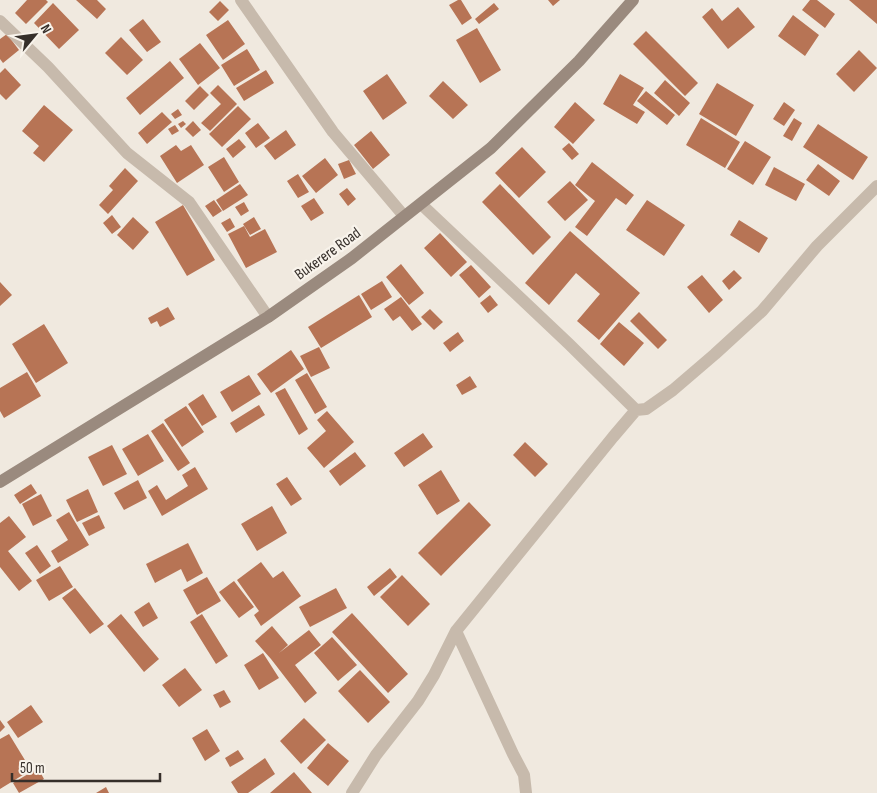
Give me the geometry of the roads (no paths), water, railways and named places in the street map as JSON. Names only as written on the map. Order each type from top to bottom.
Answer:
[{"type":"street","points":[[241,0],[334,132],[404,216]]},
{"type":"street","name":"Bukerere Road","points":[[0,482],[268,317],[352,258],[491,148],[579,61],[633,0]]},
{"type":"street","points":[[0,21],[48,67],[127,153],[189,202],[268,317]]},
{"type":"street","points":[[352,793],[376,755],[418,701],[434,675],[456,631],[636,410],[646,409],[673,390],[762,311],[817,246],[877,186]]},
{"type":"street","points":[[420,204],[569,344],[636,410]]},
{"type":"street","points":[[456,631],[524,775],[526,793]]}]
